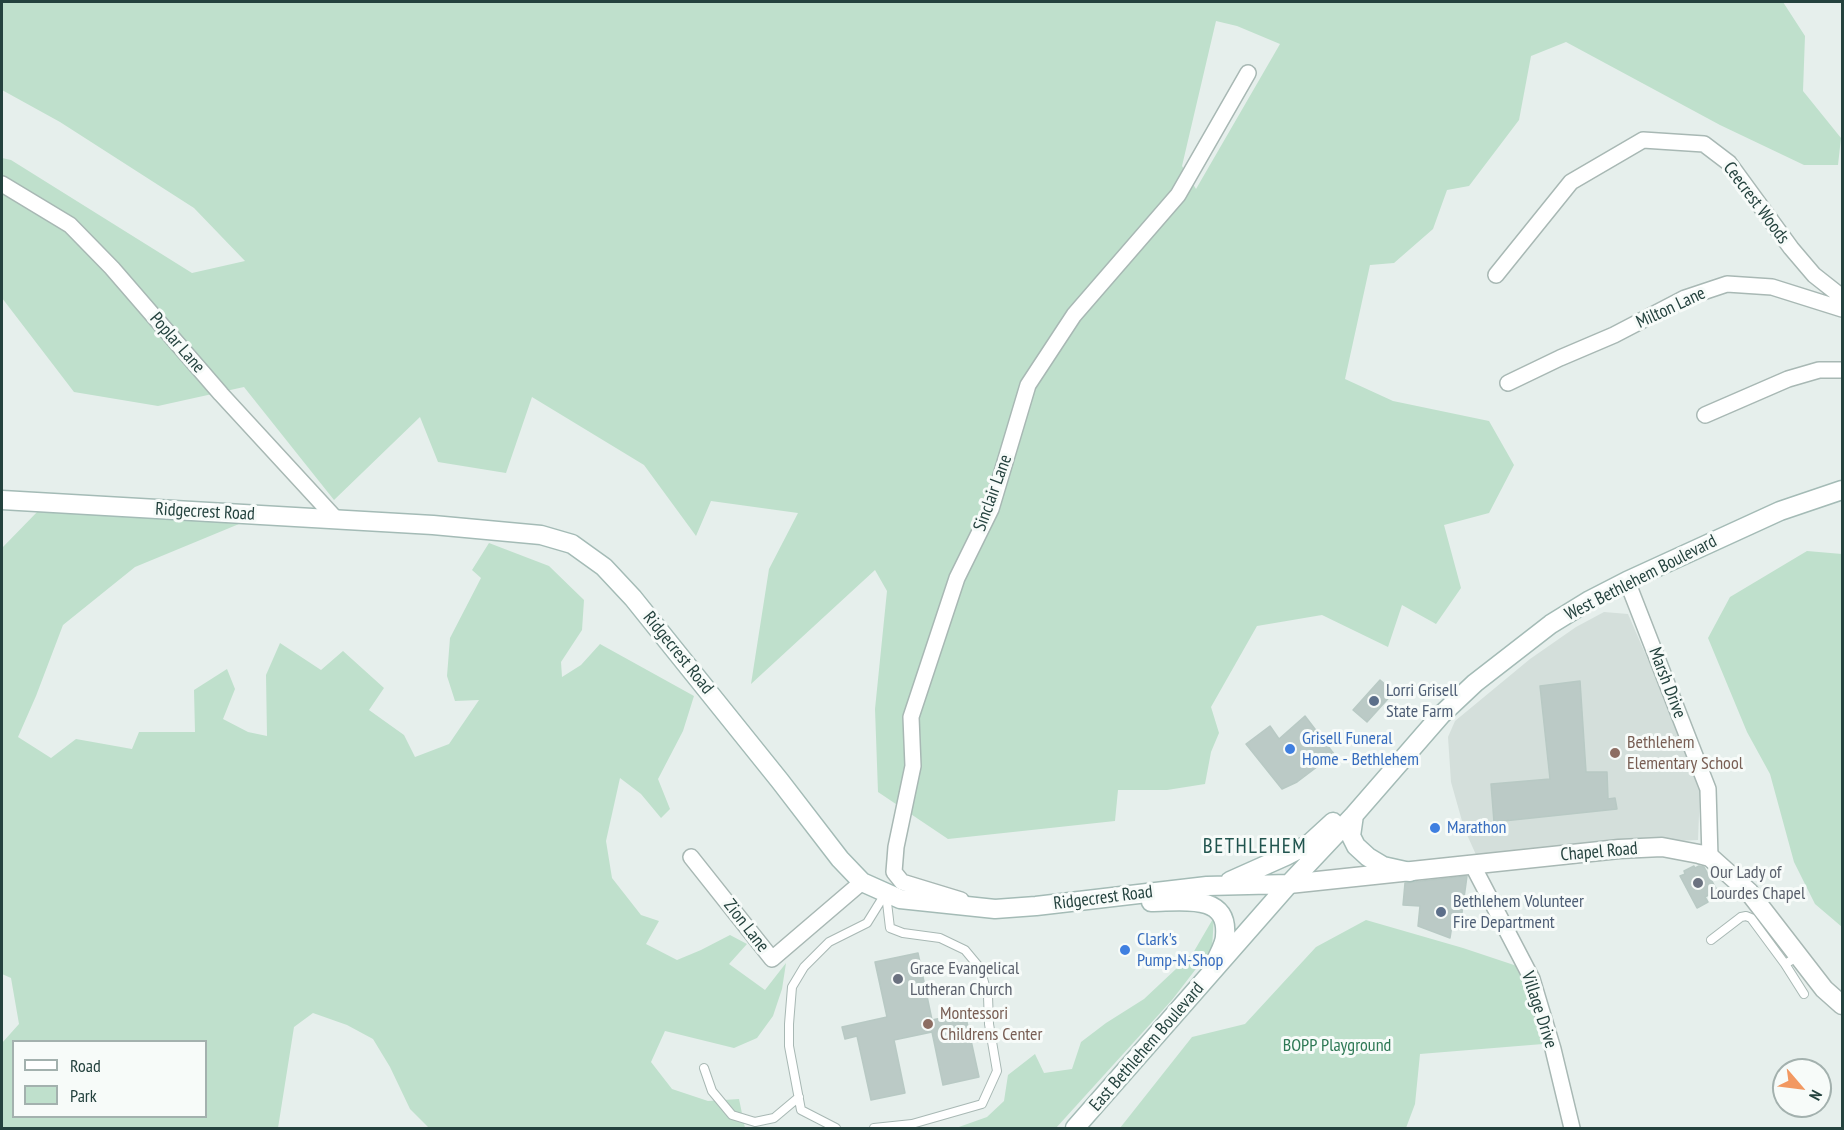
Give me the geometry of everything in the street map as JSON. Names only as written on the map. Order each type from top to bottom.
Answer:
[{"type":"main road","name":"West Bethlehem Boulevard","points":[[1288,884],[1353,815],[1441,715],[1483,676],[1551,624],[1627,581],[1780,511],[1842,490]]},
{"type":"main road","name":"Ridgecrest Road","points":[[2,500],[433,525],[541,535],[572,544],[604,567],[633,598],[840,859],[862,882],[900,899],[987,908],[1036,906],[1220,885],[1288,884]]},
{"type":"main road","points":[[1220,885],[1309,844],[1370,783],[1410,749]]},
{"type":"main road","points":[[1353,815],[1351,836],[1356,846],[1383,866],[1410,872]]},
{"type":"main road","name":"Chapel Road","points":[[1288,884],[1619,849],[1662,848],[1710,857]]},
{"type":"main road","points":[[1710,857],[1749,892],[1792,960],[1842,1005]]},
{"type":"main road","name":"East Bethlehem Boulevard","points":[[1075,1128],[1288,884]]},
{"type":"main road","points":[[1099,897],[1118,903],[1206,903],[1215,907],[1222,915],[1225,936],[1211,974]]},
{"type":"street","name":"Sinclair Lane","points":[[987,908],[902,882],[894,872],[896,847],[913,766],[911,717],[957,578],[991,509],[1028,385],[1074,315],[1178,195],[1248,72]]},
{"type":"street","name":"Ceecrest Woods","points":[[1496,275],[1571,182],[1643,140],[1704,144],[1730,164],[1791,248],[1814,274],[1842,297]]},
{"type":"street","name":"Poplar Lane","points":[[2,184],[70,225],[112,268],[221,394],[337,520]]},
{"type":"street","name":"Milton Lane","points":[[1508,383],[1614,335],[1685,298],[1727,284],[1772,287],[1842,309]]},
{"type":"street","points":[[1705,415],[1788,379],[1819,370],[1842,370]]},
{"type":"street","name":"Marsh Drive","points":[[1627,581],[1708,789],[1710,857]]},
{"type":"street","name":"Zion Lane","points":[[692,857],[772,959],[862,882]]},
{"type":"street","name":"Village Drive","points":[[1473,866],[1532,979],[1553,1049],[1572,1128]]},
{"type":"lane","points":[[836,1128],[801,1110],[789,1046],[792,987],[804,967],[829,942],[867,923],[886,893]]},
{"type":"lane","points":[[874,1128],[912,1124],[982,1104],[997,1071],[989,1024],[988,996],[980,968],[964,950],[940,938],[903,933],[890,928],[886,893]]},
{"type":"lane","points":[[1711,940],[1741,917],[1751,918],[1792,960],[1804,994]]},
{"type":"lane","points":[[704,1068],[712,1091],[732,1115],[755,1122],[774,1118],[798,1096]]},
{"type":"shaded area","points":[[1604,612],[1628,614],[1681,736],[1700,790],[1698,840],[1591,845],[1477,857],[1464,828],[1451,782],[1448,737],[1455,721],[1530,659],[1576,627]]},
{"type":"green space","points":[[2,2],[1783,2],[1805,36],[1803,91],[1841,138],[1838,165],[1804,165],[1720,125],[1566,42],[1531,56],[1519,120],[1469,186],[1447,190],[1433,229],[1394,263],[1370,265],[1345,379],[1393,401],[1489,421],[1514,465],[1489,513],[1444,525],[1461,588],[1436,624],[1402,605],[1388,647],[1322,615],[1257,626],[1211,707],[1219,733],[1211,752],[1205,784],[1167,790],[1118,790],[1115,821],[948,839],[878,792],[875,709],[887,591],[875,570],[751,684],[769,569],[798,513],[711,501],[696,536],[644,465],[532,397],[506,473],[438,462],[420,417],[334,500],[244,387],[158,406],[74,392],[2,298],[2,158],[11,160],[192,273],[245,261],[194,208],[60,122],[2,90]],"holes":[[[1216,21],[1237,26],[1280,44],[1196,189],[1182,166]]]},
{"type":"green space","points":[[39,510],[239,524],[135,567],[63,625],[18,737],[51,758],[76,739],[132,749],[139,732],[195,732],[194,690],[227,669],[235,689],[223,719],[248,732],[267,736],[266,675],[280,643],[321,670],[343,651],[384,688],[369,710],[404,735],[415,757],[449,744],[479,700],[455,701],[447,676],[450,638],[481,578],[472,570],[489,543],[549,566],[584,600],[582,630],[561,662],[562,677],[581,665],[600,644],[694,696],[683,731],[658,779],[670,809],[661,818],[641,794],[620,778],[606,841],[612,878],[641,915],[659,921],[646,944],[677,960],[730,935],[747,944],[729,964],[765,990],[786,963],[782,989],[773,1016],[757,1038],[734,1048],[665,1031],[651,1062],[672,1089],[708,1101],[739,1099],[745,1128],[429,1128],[410,1109],[390,1067],[373,1039],[347,1025],[313,1013],[294,1027],[278,1128],[2,1128],[2,1043],[19,1024],[11,978],[2,974],[2,548]]},
{"type":"green space","points":[[1807,551],[1842,554],[1842,927],[1815,904],[1794,862],[1770,774],[1747,732],[1708,638],[1730,597]]},
{"type":"green space","points":[[1214,917],[1212,948],[1172,1000],[1056,1128],[956,1128],[987,1117],[1004,1101],[1008,1075],[1035,1054],[1044,1073],[1072,1069],[1081,1042],[1144,999],[1193,953]]},
{"type":"green space","name":"BOPP Playground","points":[[1366,920],[1520,967],[1543,1044],[1420,1054],[1415,1104],[1406,1128],[1120,1128],[1192,1037],[1245,1024],[1316,947]]},
{"type":"building","name":"Lorri Grisell State Farm","points":[[1380,680],[1394,692],[1367,722],[1353,710]]},
{"type":"building","name":"Bethlehem Elementary School","points":[[1580,681],[1586,772],[1607,772],[1608,799],[1615,798],[1617,809],[1494,822],[1491,784],[1550,779],[1540,686]]},
{"type":"building","name":"Grisell Funeral Home - Bethlehem","points":[[1305,716],[1334,754],[1297,782],[1282,789],[1246,744],[1270,726],[1279,739]]},
{"type":"building","name":"Our Lady of Lourdes Chapel","points":[[1694,866],[1695,868],[1704,867],[1717,890],[1705,897],[1708,902],[1697,908],[1680,876]]},
{"type":"building","name":"Bethlehem Volunteer Fire Department","points":[[1467,876],[1461,920],[1453,919],[1450,938],[1418,926],[1420,906],[1403,905],[1405,883]]},
{"type":"building","name":"Grace Evangelical Lutheran Church","points":[[918,953],[932,1020],[965,1013],[979,1077],[943,1085],[932,1032],[894,1040],[905,1093],[871,1100],[857,1036],[845,1039],[842,1027],[887,1017],[875,962]]},
{"type":"place","name":"Lorri Grisell State Farm","points":[[1374,701]]},
{"type":"place","name":"Grisell Funeral Home - Bethlehem","points":[[1290,749]]},
{"type":"place","name":"Bethlehem Elementary School","points":[[1615,753]]},
{"type":"place","name":"Marathon","points":[[1435,828]]},
{"type":"place","name":"Our Lady of Lourdes Chapel","points":[[1698,883]]},
{"type":"place","name":"Bethlehem Volunteer Fire Department","points":[[1441,912]]},
{"type":"place","name":"Clark's Pump-N-Shop","points":[[1125,950]]},
{"type":"place","name":"Grace Evangelical Lutheran Church","points":[[898,979]]},
{"type":"place","name":"Montessori Childrens Center","points":[[928,1024]]},
{"type":"district","name":"BETHLEHEM","points":[[1255,847]]}]
